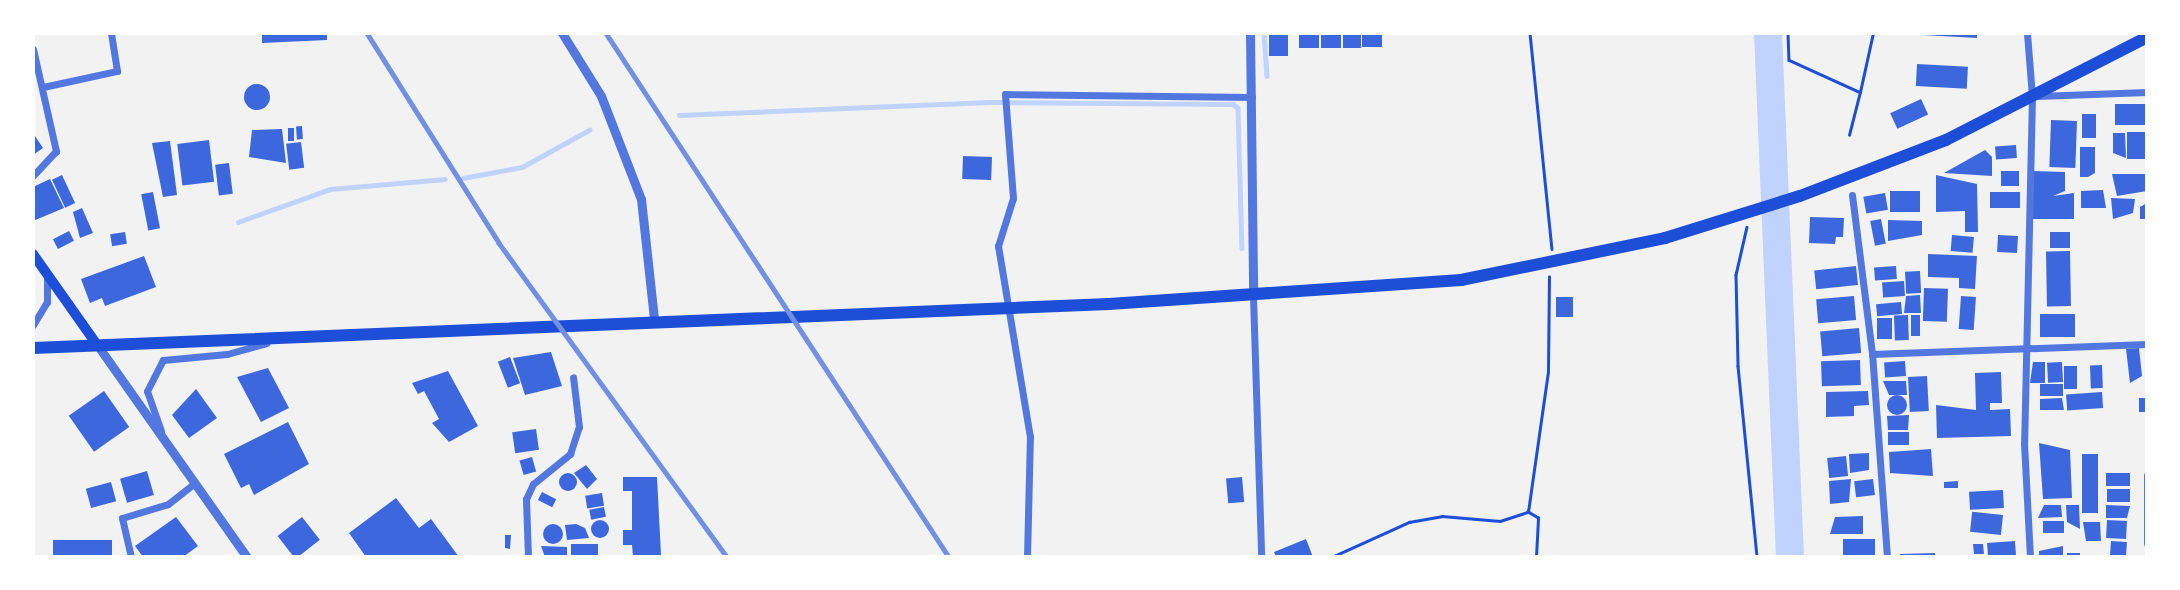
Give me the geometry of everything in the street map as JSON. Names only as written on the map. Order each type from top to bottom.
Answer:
[{"type":"highway","points":[[33,348],[654,318],[1109,304],[1253,296],[1461,279],[1549,263],[1748,213],[1800,196],[1945,141],[2147,37]]},
{"type":"main road","points":[[33,254],[98,346]]},
{"type":"street","points":[[43,86],[117,71],[111,33]]},
{"type":"street","points":[[562,33],[600,96],[636,186],[649,233],[654,318]]},
{"type":"street","points":[[1250,33],[1253,296],[1261,557]]},
{"type":"street","points":[[2027,33],[2032,96],[2026,350],[2030,557]]},
{"type":"street","points":[[33,48],[56,152],[33,176]]},
{"type":"street","points":[[2032,96],[2147,92]]},
{"type":"street","points":[[1027,557],[1030,436],[998,246],[1013,198],[1005,94],[1252,97]]},
{"type":"street","points":[[1852,195],[1872,354],[1887,557]]},
{"type":"street","points":[[33,326],[47,302],[47,274]]},
{"type":"street","points":[[164,438],[147,391],[163,360],[227,354],[285,337]]},
{"type":"street","points":[[1872,354],[2147,344]]},
{"type":"street","points":[[98,346],[247,557]]},
{"type":"street","points":[[528,557],[527,499],[533,484],[569,454],[579,427],[573,377]]},
{"type":"street","points":[[2147,475],[2147,543]]},
{"type":"street","points":[[131,557],[122,518],[169,504],[195,483]]},
{"type":"path","points":[[1528,512],[1548,371],[1549,263],[1531,33]]},
{"type":"path","points":[[1788,33],[1789,60],[1860,92]]},
{"type":"path","points":[[1849,135],[1872,33]]},
{"type":"path","points":[[1748,213],[1735,275],[1738,366],[1757,557]]},
{"type":"path","points":[[1332,557],[1409,522],[1442,516],[1500,521],[1528,512],[1538,518],[1536,557]]},
{"type":"building","points":[[262,33],[327,33],[327,40],[262,43]]},
{"type":"building","points":[[1269,33],[1288,33],[1288,56],[1269,56]]},
{"type":"building","points":[[1299,33],[1319,33],[1319,48],[1299,48]]},
{"type":"building","points":[[1321,33],[1341,33],[1341,48],[1321,48]]},
{"type":"building","points":[[1343,33],[1361,33],[1361,48],[1343,48]]},
{"type":"building","points":[[1362,33],[1382,33],[1382,47],[1362,47]]},
{"type":"building","points":[[1977,33],[1977,38],[1923,35]]},
{"type":"building","points":[[1917,64],[1968,67],[1967,89],[1916,86]]},
{"type":"building","points":[[257,84],[266,88],[270,97],[266,106],[257,110],[248,106],[244,97],[248,88]]},
{"type":"building","points":[[1921,99],[1928,114],[1897,129],[1890,113]]},
{"type":"building","points":[[2115,104],[2147,104],[2147,125],[2115,125]]},
{"type":"building","points":[[2082,114],[2096,114],[2096,138],[2082,138]]},
{"type":"building","points":[[2051,120],[2077,121],[2075,168],[2049,167]]},
{"type":"building","points":[[296,126],[302,126],[303,139],[297,139]]},
{"type":"building","points":[[288,128],[294,128],[294,141],[288,141]]},
{"type":"building","points":[[282,129],[286,163],[249,157],[252,130]]},
{"type":"building","points":[[2127,132],[2147,132],[2147,159],[2127,159]]},
{"type":"building","points":[[33,133],[43,148],[33,155]]},
{"type":"building","points":[[2113,133],[2125,133],[2126,158],[2113,153]]},
{"type":"building","points":[[209,140],[214,182],[182,186],[177,144]]},
{"type":"building","points":[[170,141],[177,195],[163,197],[152,143]]},
{"type":"building","points":[[301,142],[304,168],[289,170],[286,144]]},
{"type":"building","points":[[2016,145],[2017,158],[1996,159],[1995,146]]},
{"type":"building","points":[[2080,147],[2095,147],[2095,173],[2088,177],[2080,177]]},
{"type":"building","points":[[1985,150],[1992,157],[1992,176],[1944,173]]},
{"type":"building","points":[[963,156],[992,157],[991,180],[962,179]]},
{"type":"building","points":[[229,163],[233,194],[219,195],[215,165]]},
{"type":"building","points":[[2001,171],[2019,171],[2019,186],[2001,186]]},
{"type":"building","points":[[2032,171],[2065,172],[2065,191],[2053,196],[2074,193],[2074,219],[2031,219]]},
{"type":"building","points":[[2112,174],[2147,174],[2147,191],[2117,196]]},
{"type":"building","points":[[62,175],[75,203],[65,208],[52,180]]},
{"type":"building","points":[[1936,175],[1977,184],[1978,232],[1965,232],[1965,211],[1936,212]]},
{"type":"building","points":[[50,179],[64,208],[33,221],[33,187]]},
{"type":"building","points":[[2103,190],[2106,208],[2081,208],[2081,191]]},
{"type":"building","points":[[1890,191],[1920,191],[1920,212],[1890,212]]},
{"type":"building","points":[[153,192],[160,228],[148,231],[141,194]]},
{"type":"building","points":[[1990,192],[2020,192],[2020,208],[1990,208]]},
{"type":"building","points":[[1885,193],[1888,210],[1866,214],[1863,197]]},
{"type":"building","points":[[2111,198],[2135,199],[2133,213],[2113,219]]},
{"type":"building","points":[[2147,203],[2147,219],[2140,219],[2140,207]]},
{"type":"building","points":[[82,208],[93,233],[80,238],[73,212]]},
{"type":"building","points":[[1810,217],[1844,218],[1843,237],[1836,237],[1835,244],[1809,243]]},
{"type":"building","points":[[1881,219],[1886,244],[1875,246],[1870,221]]},
{"type":"building","points":[[1888,220],[1922,221],[1922,235],[1888,241]]},
{"type":"building","points":[[69,231],[74,241],[58,249],[53,239]]},
{"type":"building","points":[[125,232],[127,244],[112,246],[110,234]]},
{"type":"building","points":[[2050,232],[2070,232],[2070,248],[2050,248]]},
{"type":"building","points":[[1952,235],[1974,237],[1973,253],[1951,251]]},
{"type":"building","points":[[1998,235],[2018,236],[2017,253],[1997,252]]},
{"type":"building","points":[[2046,251],[2070,251],[2071,306],[2047,306]]},
{"type":"building","points":[[1928,254],[1977,256],[1975,289],[1959,288],[1959,278],[1928,277]]},
{"type":"building","points":[[144,256],[156,287],[105,306],[102,298],[90,303],[81,279]]},
{"type":"building","points":[[1856,266],[1858,285],[1816,289],[1814,270]]},
{"type":"building","points":[[1896,266],[1897,279],[1875,281],[1874,268]]},
{"type":"building","points":[[1920,271],[1921,293],[1906,294],[1905,272]]},
{"type":"building","points":[[1904,281],[1905,296],[1883,297],[1882,283]]},
{"type":"building","points":[[1924,288],[1948,289],[1947,322],[1923,321]]},
{"type":"building","points":[[1920,295],[1921,313],[1904,313],[1906,296]]},
{"type":"building","points":[[1854,296],[1856,320],[1818,323],[1816,299]]},
{"type":"building","points":[[1961,296],[1976,297],[1974,330],[1959,329]]},
{"type":"building","points":[[1556,297],[1573,297],[1573,317],[1556,317]]},
{"type":"building","points":[[1901,302],[1902,314],[1877,316],[1876,304]]},
{"type":"building","points":[[2040,314],[2075,314],[2075,337],[2040,337]]},
{"type":"building","points":[[1894,315],[1908,315],[1909,340],[1895,340]]},
{"type":"building","points":[[1911,315],[1920,315],[1920,336],[1911,336]]},
{"type":"building","points":[[1877,318],[1892,318],[1892,339],[1877,339]]},
{"type":"building","points":[[1859,328],[1861,353],[1822,356],[1820,331]]},
{"type":"building","points":[[2139,348],[2142,376],[2130,383],[2126,349]]},
{"type":"building","points":[[551,352],[562,386],[525,395],[513,358]]},
{"type":"building","points":[[510,357],[520,383],[508,388],[498,362]]},
{"type":"building","points":[[1860,360],[1861,385],[1822,386],[1821,361]]},
{"type":"building","points":[[1905,361],[1906,376],[1885,377],[1884,362]]},
{"type":"building","points":[[2033,362],[2045,362],[2045,383],[2030,383]]},
{"type":"building","points":[[2062,362],[2063,382],[2048,383],[2047,363]]},
{"type":"building","points":[[2090,365],[2102,365],[2103,388],[2091,388]]},
{"type":"building","points":[[2064,366],[2077,366],[2077,389],[2064,389]]},
{"type":"building","points":[[268,368],[289,408],[261,422],[237,377]]},
{"type":"building","points":[[448,371],[478,426],[449,442],[432,423],[439,419],[424,391],[418,394],[412,383]]},
{"type":"building","points":[[2001,372],[2002,403],[1990,403],[1990,410],[2010,409],[2011,436],[1937,438],[1936,405],[1976,410],[1975,373]]},
{"type":"building","points":[[1927,376],[1929,411],[1910,412],[1908,377]]},
{"type":"building","points":[[1883,381],[1906,381],[1907,395],[1889,395]]},
{"type":"building","points":[[2040,384],[2063,384],[2063,396],[2040,396]]},
{"type":"building","points":[[196,389],[217,418],[189,438],[172,415]]},
{"type":"building","points":[[104,391],[129,427],[94,452],[69,416]]},
{"type":"building","points":[[1868,391],[1869,405],[1854,406],[1854,416],[1826,417],[1826,392]]},
{"type":"building","points":[[2102,392],[2103,408],[2067,410],[2066,395]]},
{"type":"building","points":[[1893,395],[1901,395],[1907,405],[1901,415],[1893,415],[1887,409],[1887,401]]},
{"type":"building","points":[[2062,398],[2064,410],[2040,410],[2040,399]]},
{"type":"building","points":[[2139,398],[2147,398],[2147,412],[2139,412]]},
{"type":"building","points":[[1909,415],[1908,430],[1888,430],[1887,416]]},
{"type":"building","points":[[288,422],[309,464],[254,495],[249,484],[241,488],[224,454]]},
{"type":"building","points":[[536,429],[539,450],[515,453],[512,432]]},
{"type":"building","points":[[1888,432],[1909,432],[1909,445],[1888,445]]},
{"type":"building","points":[[2039,443],[2070,450],[2072,498],[2043,499]]},
{"type":"building","points":[[1931,449],[1933,476],[1890,473],[1889,452]]},
{"type":"building","points":[[1869,453],[1869,470],[1850,473],[1849,454]]},
{"type":"building","points":[[2082,454],[2098,454],[2098,513],[2082,513]]},
{"type":"building","points":[[1846,456],[1848,476],[1829,478],[1827,458]]},
{"type":"building","points":[[532,457],[536,471],[524,475],[520,461]]},
{"type":"building","points":[[586,465],[597,479],[587,489],[574,473]]},
{"type":"building","points":[[147,471],[154,495],[127,503],[120,479]]},
{"type":"building","points":[[568,473],[576,478],[577,482],[572,490],[568,491],[560,486],[559,482],[564,474]]},
{"type":"building","points":[[2106,473],[2130,473],[2130,486],[2106,486]]},
{"type":"building","points":[[623,477],[657,477],[661,555],[633,556],[632,545],[623,545],[623,530],[632,530],[632,491],[623,491]]},
{"type":"building","points":[[1242,477],[1244,502],[1228,503],[1226,478]]},
{"type":"building","points":[[1851,479],[1849,502],[1830,504],[1829,481]]},
{"type":"building","points":[[1873,479],[1875,495],[1856,497],[1854,481]]},
{"type":"building","points":[[1958,481],[1958,488],[1944,488],[1944,482]]},
{"type":"building","points":[[111,482],[116,501],[91,508],[86,489]]},
{"type":"building","points":[[2107,489],[2130,489],[2130,502],[2107,502]]},
{"type":"building","points":[[2003,490],[2004,508],[1970,510],[1969,492]]},
{"type":"building","points":[[542,492],[556,499],[552,507],[538,500]]},
{"type":"building","points":[[602,493],[604,506],[587,508],[585,496]]},
{"type":"building","points":[[396,498],[419,528],[431,519],[459,557],[366,557],[349,533]]},
{"type":"building","points":[[2044,505],[2061,505],[2062,517],[2038,518]]},
{"type":"building","points":[[2066,505],[2079,505],[2080,529],[2067,522]]},
{"type":"building","points":[[2106,505],[2130,506],[2127,518],[2106,518]]},
{"type":"building","points":[[604,507],[606,517],[591,520],[589,510]]},
{"type":"building","points":[[1972,512],[2003,515],[2001,535],[1970,532]]},
{"type":"building","points":[[1863,516],[1863,534],[1830,534],[1835,517]]},
{"type":"building","points":[[176,517],[198,546],[183,557],[143,557],[135,546]]},
{"type":"building","points":[[302,517],[320,540],[298,557],[294,557],[278,536]]},
{"type":"building","points":[[596,520],[604,520],[609,529],[607,536],[596,538],[591,533],[591,525]]},
{"type":"building","points":[[2107,520],[2127,521],[2126,539],[2106,538]]},
{"type":"building","points":[[2043,521],[2064,521],[2064,533],[2043,533]]},
{"type":"building","points":[[2083,522],[2100,522],[2101,541],[2086,541]]},
{"type":"building","points":[[553,524],[560,527],[563,534],[560,541],[553,544],[546,541],[543,534],[546,527]]},
{"type":"building","points":[[576,524],[585,528],[589,538],[567,540],[565,525]]},
{"type":"building","points":[[505,535],[511,535],[510,549],[505,548]]},
{"type":"building","points":[[1306,539],[1313,557],[1276,557],[1274,552]]},
{"type":"building","points":[[1843,539],[1875,539],[1875,557],[1843,557]]},
{"type":"building","points":[[53,540],[112,540],[112,557],[53,557]]},
{"type":"building","points":[[2015,541],[2016,557],[1988,557],[1987,543]]},
{"type":"building","points":[[2111,541],[2127,542],[2126,557],[2110,557]]},
{"type":"building","points":[[571,544],[598,544],[598,557],[571,557]]},
{"type":"building","points":[[1973,544],[1983,544],[1984,554],[1974,554]]},
{"type":"building","points":[[541,546],[567,547],[567,557],[545,557]]},
{"type":"building","points":[[2063,546],[2063,557],[2039,557],[2039,551]]},
{"type":"building","points":[[1935,553],[1935,557],[1900,557],[1900,554]]},
{"type":"building","points":[[2067,553],[2080,553],[2080,557],[2067,557]]},
{"type":"waterway","points":[[1264,33],[1267,76]]},
{"type":"waterway","points":[[1768,33],[1790,557]]},
{"type":"waterway","points":[[679,115],[990,102],[1233,104],[1238,108],[1242,248]]},
{"type":"waterway","points":[[463,178],[522,167],[589,130]]},
{"type":"waterway","points":[[238,222],[330,189],[445,179]]},
{"type":"railway","points":[[367,33],[499,243],[727,557]]},
{"type":"railway","points":[[606,33],[949,557]]}]
